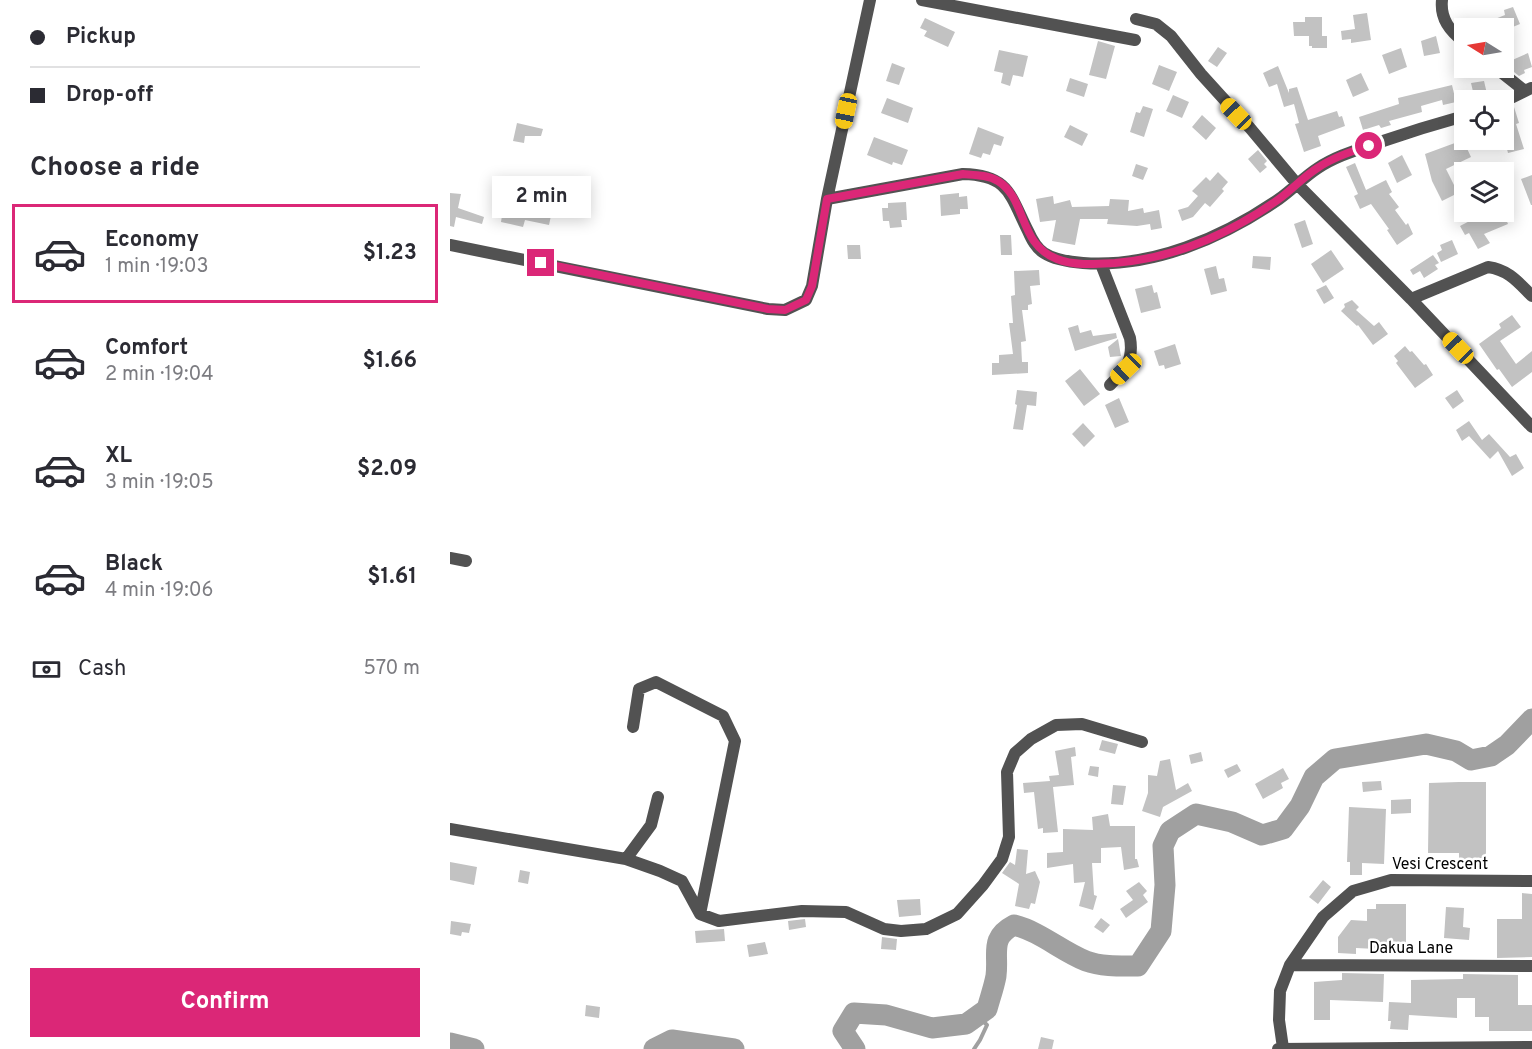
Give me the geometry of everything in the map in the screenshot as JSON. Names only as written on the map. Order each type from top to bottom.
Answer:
[{"type":"street","points":[[450,245],[768,309],[785,310],[806,300],[812,286],[827,199],[870,0]]},
{"type":"street","points":[[922,0],[1135,40]]},
{"type":"street","points":[[1442,0],[1441,8],[1445,22],[1454,34]]},
{"type":"street","points":[[1136,19],[1156,24],[1171,36],[1297,184],[1411,299],[1532,427]]},
{"type":"street","points":[[1512,78],[1529,89]]},
{"type":"street","points":[[1514,96],[1529,89]]},
{"type":"street","points":[[827,199],[963,174],[980,175],[998,181],[1009,191],[1036,246],[1044,253],[1059,260],[1101,264],[1163,255],[1215,236],[1249,219],[1281,198],[1318,167],[1347,153],[1454,119]]},
{"type":"street","points":[[1101,264],[1130,338],[1132,349],[1126,369],[1110,385]]},
{"type":"street","points":[[1411,299],[1488,267],[1509,273],[1532,296]]},
{"type":"street","points":[[450,558],[466,561]]},
{"type":"street","points":[[633,728],[639,689],[657,682],[723,716],[735,741],[700,914]]},
{"type":"street","points":[[450,829],[626,859],[660,870],[682,881],[700,914],[719,921],[802,911],[846,912],[884,928],[902,931],[926,929],[957,914],[1002,859],[1009,837],[1007,772],[1015,753],[1031,739],[1056,725],[1082,724],[1142,742]]},
{"type":"street","points":[[626,859],[651,825],[658,797]]},
{"type":"street","name":"Vesi Crescent","points":[[1532,881],[1391,880],[1353,891],[1323,917],[1290,965],[1280,991],[1279,1020],[1281,1048],[1532,1047]]},
{"type":"street","name":"Dakua Lane","points":[[1290,965],[1532,966]]},
{"type":"building","points":[[1513,7],[1520,24],[1514,26],[1514,18],[1498,18],[1505,15],[1504,10]]},
{"type":"building","points":[[1367,13],[1371,40],[1351,43],[1351,39],[1342,40],[1341,31],[1355,29],[1353,15]]},
{"type":"building","points":[[1305,17],[1322,17],[1322,36],[1327,36],[1327,48],[1309,46],[1309,36],[1294,36],[1293,22],[1305,22]]},
{"type":"building","points":[[925,18],[955,32],[948,47],[924,36],[927,31],[920,28]]},
{"type":"building","points":[[1436,36],[1440,53],[1424,56],[1421,41]]},
{"type":"building","points":[[1098,41],[1115,46],[1106,79],[1089,75]]},
{"type":"building","points":[[1218,47],[1227,53],[1217,67],[1208,61]]},
{"type":"building","points":[[1401,48],[1407,67],[1389,74],[1382,55]]},
{"type":"building","points":[[999,50],[1028,56],[1023,77],[1013,75],[1010,86],[1001,83],[1003,73],[994,71]]},
{"type":"building","points":[[1528,53],[1532,67],[1524,70],[1525,73],[1519,76],[1514,72],[1514,59]]},
{"type":"building","points":[[892,63],[905,68],[899,85],[886,81]]},
{"type":"building","points":[[1159,65],[1177,72],[1169,91],[1152,84]]},
{"type":"building","points":[[1278,66],[1289,93],[1289,89],[1297,87],[1308,120],[1337,111],[1339,117],[1342,116],[1345,126],[1318,136],[1321,146],[1304,152],[1295,124],[1299,123],[1294,104],[1284,107],[1277,84],[1269,87],[1263,73]]},
{"type":"building","points":[[1361,73],[1369,90],[1353,97],[1346,80]]},
{"type":"building","points":[[1070,78],[1088,84],[1084,97],[1066,91]]},
{"type":"building","points":[[1484,81],[1486,90],[1473,90],[1471,83]]},
{"type":"building","points":[[1452,85],[1454,94],[1454,102],[1443,105],[1442,100],[1421,106],[1422,112],[1389,121],[1391,125],[1381,128],[1379,125],[1363,130],[1359,117],[1399,104],[1398,98]]},
{"type":"building","points":[[1173,95],[1189,102],[1182,118],[1166,111]]},
{"type":"building","points":[[887,98],[913,108],[908,123],[881,113]]},
{"type":"building","points":[[1143,106],[1153,109],[1144,137],[1130,132],[1136,112],[1140,113]]},
{"type":"building","points":[[1514,107],[1519,123],[1516,124],[1524,149],[1508,153],[1507,150],[1514,150]]},
{"type":"building","points":[[1202,115],[1216,128],[1206,140],[1192,127]]},
{"type":"building","points":[[517,123],[543,129],[541,136],[525,136],[524,143],[513,141]]},
{"type":"building","points":[[1070,125],[1088,134],[1082,146],[1064,137]]},
{"type":"building","points":[[978,127],[1004,137],[1001,146],[994,144],[990,155],[983,153],[981,158],[969,154]]},
{"type":"building","points":[[874,137],[908,150],[902,165],[893,162],[892,165],[867,155]]},
{"type":"building","points":[[1454,143],[1454,150],[1468,150],[1471,157],[1461,162],[1454,162],[1454,165],[1446,169],[1454,185],[1454,195],[1442,201],[1432,181],[1425,154]]},
{"type":"building","points":[[1258,150],[1267,161],[1264,164],[1267,167],[1260,173],[1248,159]]},
{"type":"building","points":[[1402,155],[1412,175],[1397,183],[1388,163]]},
{"type":"building","points":[[1355,163],[1366,190],[1386,180],[1392,192],[1389,194],[1399,207],[1395,210],[1406,225],[1408,223],[1413,234],[1397,245],[1387,230],[1389,229],[1371,204],[1360,209],[1354,196],[1358,194],[1346,167]]},
{"type":"building","points":[[1136,164],[1148,168],[1143,180],[1132,176]]},
{"type":"building","points":[[1218,172],[1228,182],[1222,189],[1224,191],[1210,207],[1205,203],[1193,217],[1182,221],[1178,210],[1188,207],[1198,196],[1192,191],[1206,177],[1210,181]]},
{"type":"building","points":[[1532,175],[1532,205],[1531,205],[1521,179]]},
{"type":"building","points":[[450,193],[461,194],[458,208],[484,217],[482,224],[456,217],[454,227],[450,226]]},
{"type":"building","points":[[959,193],[959,197],[967,196],[968,209],[960,209],[960,214],[941,216],[940,195]]},
{"type":"building","points":[[505,196],[529,199],[527,206],[552,211],[549,225],[525,220],[523,227],[501,222]]},
{"type":"building","points":[[1053,196],[1054,204],[1070,200],[1072,207],[1109,206],[1110,199],[1129,200],[1128,211],[1143,208],[1144,213],[1159,210],[1162,228],[1151,230],[1150,224],[1137,226],[1107,224],[1108,219],[1080,219],[1075,245],[1052,241],[1056,220],[1040,222],[1036,199]]},
{"type":"building","points":[[906,202],[907,220],[901,220],[902,227],[890,228],[889,221],[883,221],[882,208],[888,208],[888,203]]},
{"type":"building","points":[[1305,220],[1313,244],[1302,248],[1294,224]]},
{"type":"building","points":[[1468,222],[1507,222],[1508,224],[1484,234],[1490,243],[1478,249],[1469,233],[1465,235],[1460,226]]},
{"type":"building","points":[[1000,235],[1011,235],[1012,255],[1001,255]]},
{"type":"building","points":[[1452,240],[1458,254],[1441,262],[1437,253],[1442,250],[1440,245]]},
{"type":"building","points":[[847,245],[860,245],[861,259],[848,259]]},
{"type":"building","points":[[1331,250],[1344,269],[1323,283],[1311,264]]},
{"type":"building","points":[[1433,255],[1439,263],[1435,265],[1438,269],[1424,278],[1420,271],[1413,275],[1410,270]]},
{"type":"building","points":[[1253,256],[1271,257],[1270,270],[1252,268]]},
{"type":"building","points":[[1216,266],[1219,279],[1224,278],[1227,291],[1211,295],[1204,269]]},
{"type":"building","points":[[1039,270],[1040,285],[1030,286],[1032,304],[1028,305],[1028,310],[1022,310],[1026,341],[1021,342],[1022,362],[1028,362],[1028,373],[992,375],[992,363],[999,363],[999,355],[1013,354],[1009,323],[1013,323],[1011,296],[1015,295],[1014,271]]},
{"type":"building","points":[[1152,285],[1154,293],[1157,292],[1161,308],[1141,313],[1135,289]]},
{"type":"building","points":[[1326,285],[1334,298],[1324,304],[1316,290]]},
{"type":"building","points":[[1352,300],[1359,307],[1356,310],[1374,326],[1379,322],[1388,334],[1373,345],[1358,325],[1341,311],[1345,307],[1344,304]]},
{"type":"building","points":[[1512,315],[1521,327],[1500,341],[1516,364],[1532,351],[1532,372],[1512,387],[1479,344],[1501,328],[1499,324]]},
{"type":"building","points":[[1078,325],[1080,333],[1091,330],[1093,336],[1116,333],[1117,338],[1075,351],[1068,328]]},
{"type":"building","points":[[1118,339],[1121,356],[1110,357],[1108,347]]},
{"type":"building","points":[[1175,344],[1181,364],[1165,369],[1164,365],[1159,366],[1154,351]]},
{"type":"building","points":[[1405,346],[1424,365],[1426,364],[1433,375],[1415,388],[1396,363],[1398,361],[1394,356]]},
{"type":"building","points":[[1080,369],[1100,394],[1084,406],[1065,381]]},
{"type":"building","points":[[1017,390],[1037,392],[1036,406],[1027,405],[1023,430],[1013,429]]},
{"type":"building","points":[[1457,390],[1464,401],[1453,409],[1445,398]]},
{"type":"building","points":[[1119,398],[1129,422],[1115,428],[1105,405]]},
{"type":"building","points":[[1469,421],[1482,440],[1489,434],[1510,457],[1516,454],[1524,468],[1512,476],[1498,451],[1490,459],[1469,436],[1462,441],[1456,430]]},
{"type":"building","points":[[1083,423],[1095,436],[1084,447],[1072,434]]},
{"type":"building","points":[[1102,740],[1118,744],[1115,754],[1099,750]]},
{"type":"building","points":[[1075,747],[1076,756],[1071,757],[1074,785],[1053,787],[1058,832],[1043,833],[1043,828],[1038,829],[1034,792],[1024,793],[1023,783],[1050,781],[1049,776],[1059,775],[1055,751]]},
{"type":"building","points":[[1201,752],[1203,761],[1191,764],[1189,755]]},
{"type":"building","points":[[1170,759],[1176,790],[1188,783],[1192,791],[1163,807],[1160,817],[1142,811],[1148,793],[1148,775],[1157,776],[1160,761]]},
{"type":"building","points":[[1237,764],[1241,771],[1228,778],[1224,770]]},
{"type":"building","points":[[1090,766],[1099,767],[1098,777],[1088,775]]},
{"type":"building","points":[[1283,768],[1289,779],[1281,783],[1283,788],[1263,799],[1255,784]]},
{"type":"building","points":[[1381,781],[1382,790],[1363,792],[1362,782]]},
{"type":"building","points":[[1486,782],[1486,865],[1459,866],[1459,853],[1428,853],[1429,783]]},
{"type":"building","points":[[1113,785],[1126,786],[1123,805],[1111,804]]},
{"type":"building","points":[[1411,799],[1411,813],[1391,814],[1391,800]]},
{"type":"building","points":[[1349,807],[1386,809],[1384,864],[1362,863],[1362,875],[1350,875],[1350,862],[1347,862]]},
{"type":"building","points":[[1108,814],[1110,826],[1135,826],[1135,859],[1139,867],[1124,870],[1121,847],[1101,848],[1101,863],[1092,863],[1094,895],[1097,896],[1093,910],[1079,906],[1085,882],[1074,883],[1073,864],[1047,868],[1047,853],[1063,852],[1063,829],[1093,830],[1092,817]]},
{"type":"building","points":[[1017,849],[1028,850],[1026,874],[1035,871],[1040,882],[1035,904],[1031,903],[1029,909],[1015,906],[1019,884],[1002,873],[1010,862],[1015,865]]},
{"type":"building","points":[[450,862],[477,867],[474,885],[450,880]]},
{"type":"building","points":[[520,870],[530,872],[528,884],[518,882]]},
{"type":"building","points":[[1323,880],[1331,887],[1318,904],[1309,897]]},
{"type":"building","points":[[1139,882],[1147,891],[1143,895],[1148,902],[1126,918],[1120,909],[1133,900],[1126,891]]},
{"type":"building","points":[[1522,893],[1532,894],[1532,957],[1497,958],[1497,919],[1522,919]]},
{"type":"building","points":[[920,899],[921,915],[899,917],[897,900]]},
{"type":"building","points":[[1376,904],[1406,904],[1406,951],[1356,948],[1356,954],[1338,953],[1338,937],[1351,920],[1367,921],[1367,909],[1376,909]]},
{"type":"building","points":[[1446,907],[1464,908],[1463,927],[1470,928],[1469,940],[1444,938]]},
{"type":"building","points":[[1101,918],[1110,925],[1103,933],[1094,927]]},
{"type":"building","points":[[805,919],[806,927],[789,930],[788,921]]},
{"type":"building","points":[[451,921],[471,924],[469,933],[462,932],[461,936],[450,934]]},
{"type":"building","points":[[724,929],[725,941],[696,943],[695,931]]},
{"type":"building","points":[[882,937],[897,939],[896,950],[881,949]]},
{"type":"building","points":[[765,942],[768,954],[749,957],[747,945]]},
{"type":"building","points":[[1342,973],[1384,974],[1383,1002],[1330,1000],[1330,1020],[1314,1020],[1314,982],[1342,980]]},
{"type":"building","points":[[1463,974],[1518,975],[1518,1005],[1532,1005],[1532,1031],[1489,1031],[1489,1017],[1475,1017],[1475,998],[1457,998],[1457,1018],[1409,1015],[1408,1030],[1390,1029],[1389,1002],[1411,1003],[1411,980],[1463,979]]},
{"type":"building","points":[[586,1005],[600,1007],[599,1018],[585,1016]]},
{"type":"building","points":[[1041,1037],[1054,1040],[1052,1049],[1038,1049]]},
{"type":"waterway","points":[[855,1049],[843,1031],[854,1013],[886,1015],[932,1028],[966,1024],[987,1009],[996,976],[998,941],[1001,935],[1014,925],[1033,932],[1092,963],[1138,966],[1161,931],[1165,885],[1163,846],[1170,831],[1196,814],[1232,822],[1262,835],[1283,829],[1300,806],[1314,777],[1335,759],[1426,744],[1456,751],[1471,760],[1491,756],[1507,745],[1532,719]]},
{"type":"waterway","points":[[974,1049],[987,1025],[978,1016]]},
{"type":"waterway","points":[[654,1049],[672,1040],[734,1049]]},
{"type":"waterway","points":[[450,1043],[474,1049]]},
{"type":"route","points":[[541,263],[768,309],[785,310],[806,300],[812,286],[827,199],[963,174],[980,175],[998,181],[1009,191],[1036,246],[1044,253],[1059,260],[1082,263],[1124,262],[1163,255],[1215,236],[1249,219],[1281,198],[1318,167],[1347,153],[1369,146]]}]
